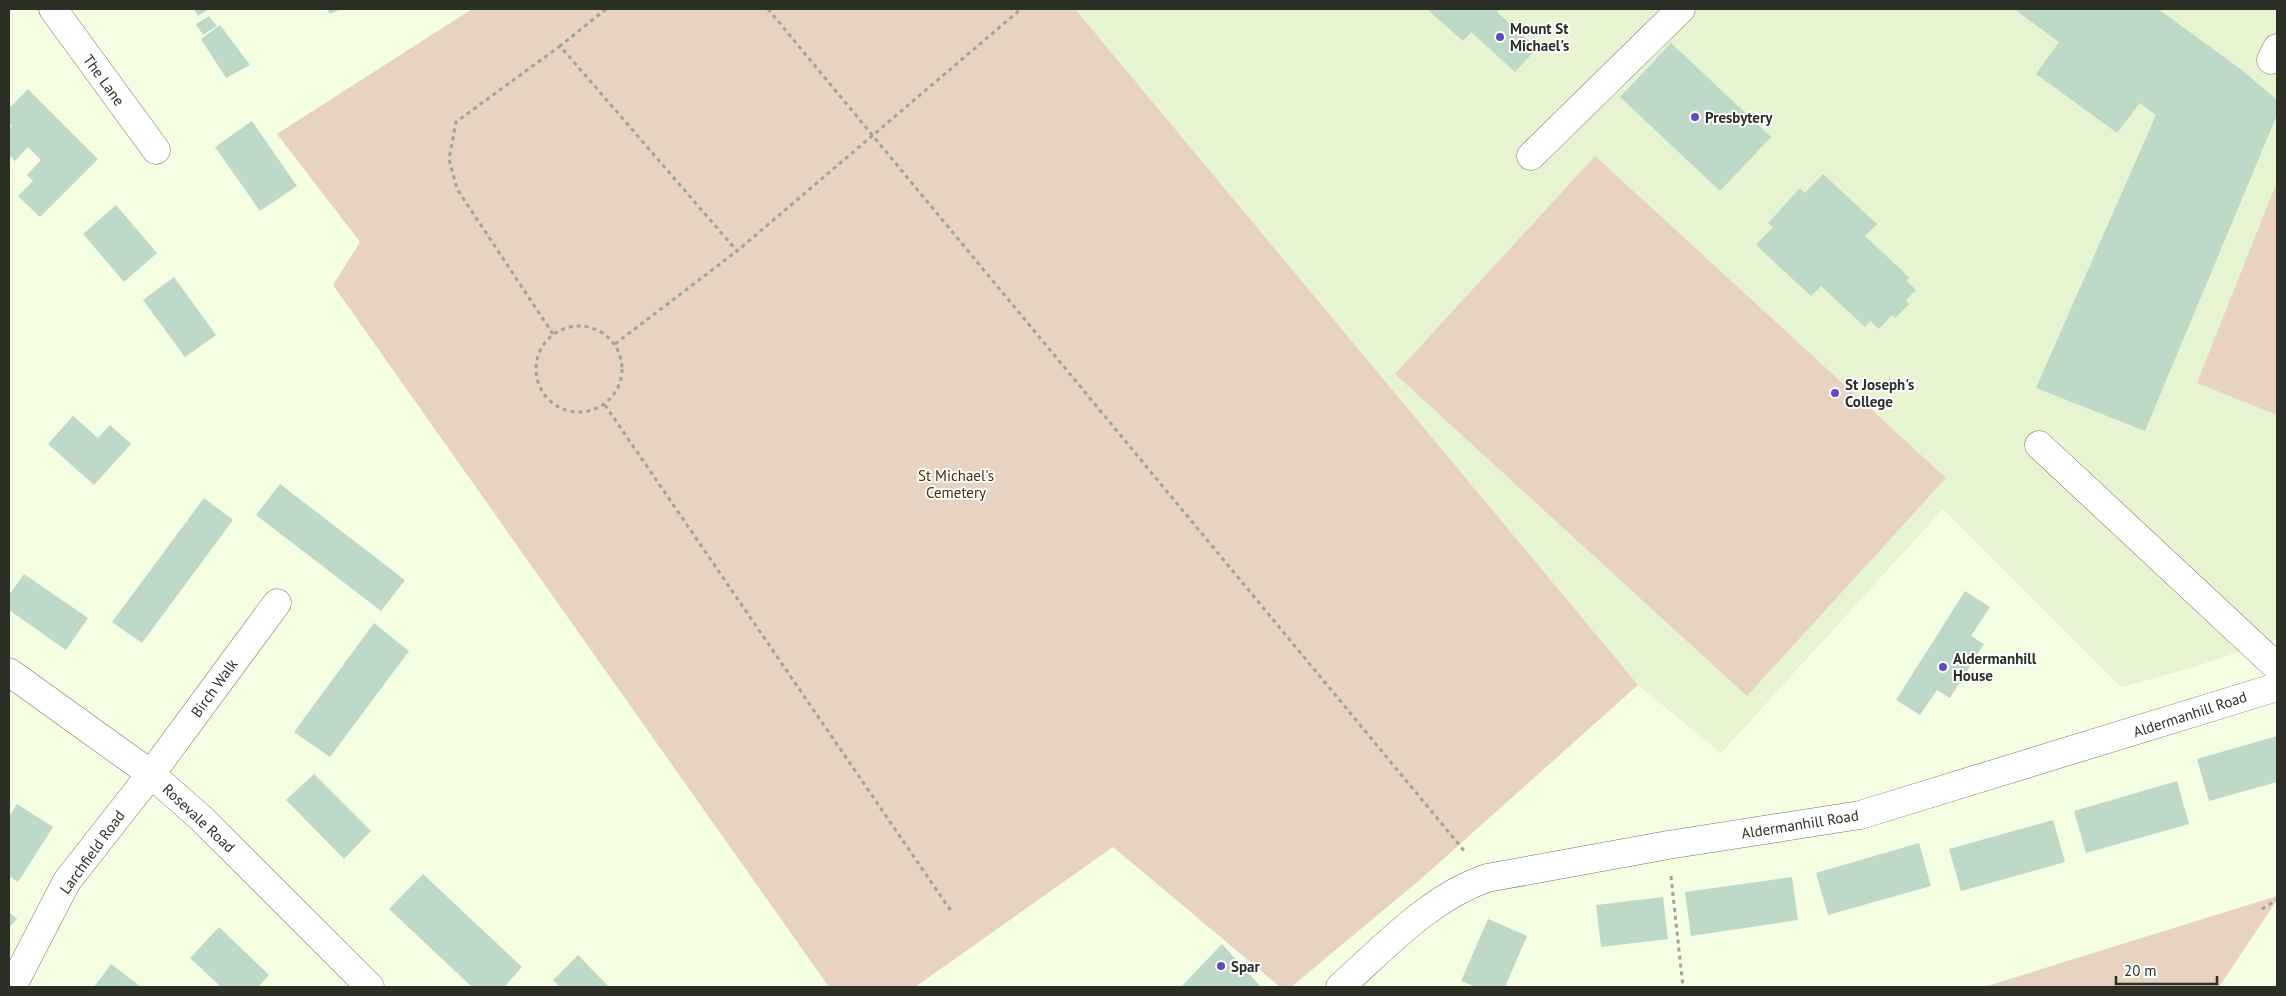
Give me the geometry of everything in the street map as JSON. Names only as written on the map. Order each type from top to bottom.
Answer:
[{"type":"street","name":"The Lane","points":[[53,9],[156,150]]},
{"type":"street","points":[[1530,156],[1681,9]]},
{"type":"street","points":[[2039,444],[2277,668]]},
{"type":"street","name":"Birch Walk","points":[[151,774],[277,603]]},
{"type":"street","name":"Rosevale Road","points":[[9,672],[151,774],[202,818],[370,987]]},
{"type":"street","name":"Aldermanhill Road","points":[[1345,986],[1413,921],[1465,886],[1487,878],[1668,845],[1860,815],[2277,687]]},
{"type":"street","name":"Larchfield Road","points":[[12,987],[67,881],[151,774]]},
{"type":"path","points":[[553,334],[457,188],[449,160],[456,122],[560,46],[606,9]]},
{"type":"path","points":[[768,9],[1487,878]]},
{"type":"path","points":[[615,344],[736,251],[1021,9]]},
{"type":"path","points":[[560,46],[736,251]]},
{"type":"path","points":[[593,327],[605,334],[615,344],[621,356],[623,370],[621,383],[615,395],[605,405],[591,411],[576,412],[562,409],[549,401],[540,388],[536,374],[537,359],[543,345],[553,334],[565,328],[593,327]]},
{"type":"path","points":[[605,405],[951,911]]},
{"type":"path","points":[[1668,845],[1683,987]]},
{"type":"path","points":[[2262,909],[2277,900]]},
{"type":"shaded area","name":"St Joseph's College","points":[[1074,9],[2277,9],[2277,639],[2191,668],[2121,687],[1943,509],[1721,753],[1638,685]]},
{"type":"green space","name":"St Michael's Cemetery","points":[[472,9],[1075,9],[1638,685],[1422,878],[1291,987],[1280,987],[1113,847],[915,987],[829,987],[333,285],[360,242],[277,134]]},
{"type":"green space","points":[[1595,156],[1946,478],[1747,696],[1395,374]]},
{"type":"green space","points":[[2277,182],[2277,415],[2197,383]]},
{"type":"green space","points":[[2277,896],[2277,900],[2219,987],[1984,987]]},
{"type":"building","points":[[194,9],[209,9],[198,16]]},
{"type":"building","points":[[327,9],[342,9],[330,14]]},
{"type":"building","name":"Mount St Michael's","points":[[1431,9],[1499,9],[1497,12],[1537,48],[1515,72],[1471,32],[1463,41],[1429,11]]},
{"type":"building","points":[[2014,9],[2158,9],[2242,70],[2277,100],[2277,115],[2145,431],[2036,388],[2156,115],[2140,103],[2117,133],[2036,74],[2059,42]]},
{"type":"building","points":[[209,16],[217,26],[203,35],[196,24]]},
{"type":"building","points":[[220,25],[250,65],[226,78],[201,39]]},
{"type":"building","name":"Presbytery","points":[[1671,43],[1771,137],[1720,191],[1620,97]]},
{"type":"building","points":[[28,89],[98,159],[40,217],[18,196],[33,181],[27,175],[41,160],[28,147],[15,161],[9,155],[9,129],[12,126],[9,123],[9,108]]},
{"type":"building","points":[[252,121],[297,186],[260,211],[215,147]]},
{"type":"building","points":[[1823,174],[1877,224],[1865,236],[1910,278],[1906,280],[1916,290],[1906,300],[1909,304],[1895,318],[1892,315],[1879,329],[1870,321],[1865,327],[1821,286],[1811,296],[1756,245],[1773,227],[1768,223],[1800,188],[1805,193]]},
{"type":"building","points":[[116,205],[157,253],[124,282],[83,234]]},
{"type":"building","points":[[174,277],[216,335],[185,357],[143,300]]},
{"type":"building","points":[[73,416],[98,438],[110,425],[131,444],[94,485],[48,444]]},
{"type":"building","points":[[280,484],[405,580],[381,611],[256,515]]},
{"type":"building","points":[[204,498],[233,520],[142,643],[112,622]]},
{"type":"building","points":[[24,574],[88,618],[66,650],[9,610],[9,595]]},
{"type":"building","name":"Aldermanhill House","points":[[1965,591],[1990,607],[1971,636],[1984,644],[1950,698],[1937,690],[1920,715],[1896,700]]},
{"type":"building","points":[[374,623],[409,651],[330,757],[294,732]]},
{"type":"building","points":[[2277,736],[2277,782],[2209,801],[2197,759]]},
{"type":"building","points":[[314,774],[371,831],[344,859],[286,800]]},
{"type":"building","points":[[2177,781],[2189,824],[2086,853],[2074,811]]},
{"type":"building","points":[[17,804],[53,827],[18,882],[9,876],[9,817]]},
{"type":"building","points":[[2053,820],[2065,862],[1961,891],[1949,849]]},
{"type":"building","points":[[1919,843],[1931,886],[1828,915],[1816,873]]},
{"type":"building","points":[[423,874],[522,967],[504,987],[472,987],[389,909]]},
{"type":"building","points":[[1792,877],[1798,920],[1691,936],[1685,892]]},
{"type":"building","points":[[1663,897],[1668,939],[1601,947],[1596,905]]},
{"type":"building","points":[[9,912],[17,919],[9,928]]},
{"type":"building","points":[[1488,919],[1527,936],[1505,987],[1476,987],[1461,981]]},
{"type":"building","points":[[219,927],[269,975],[258,987],[221,987],[190,958]]},
{"type":"building","name":"Spar","points":[[1222,944],[1261,987],[1181,987]]},
{"type":"building","points":[[578,955],[609,987],[560,987],[553,980]]},
{"type":"building","points":[[111,964],[141,987],[94,987]]},
{"type":"place","name":"Mount St Michael's","points":[[1500,37]]},
{"type":"place","name":"Presbytery","points":[[1695,117]]},
{"type":"place","name":"St Joseph's College","points":[[1835,393]]},
{"type":"place","name":"Aldermanhill House","points":[[1943,667]]},
{"type":"place","name":"Spar","points":[[1221,966]]}]
